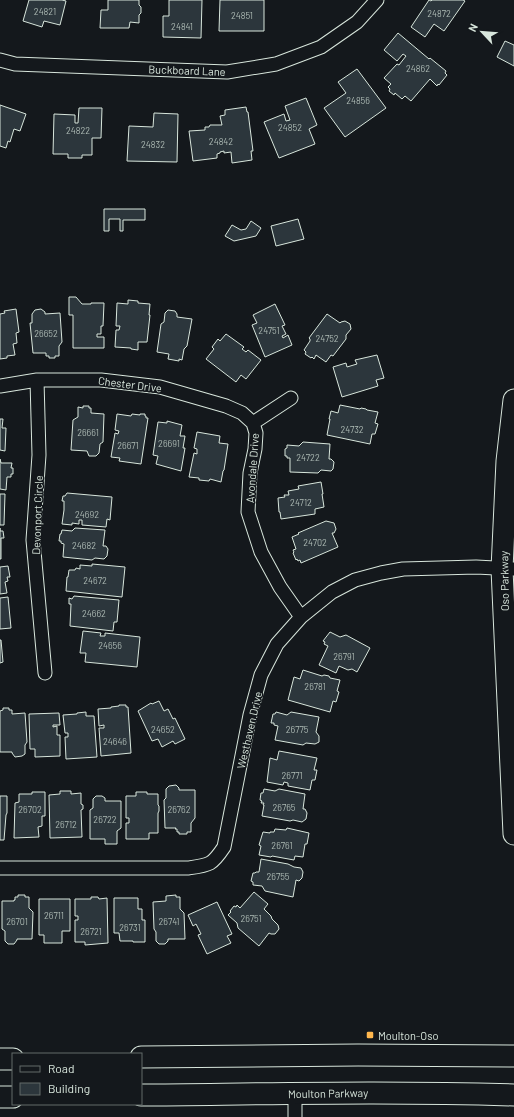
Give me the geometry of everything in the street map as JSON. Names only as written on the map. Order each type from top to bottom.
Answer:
[{"type":"main road","name":"Oso Parkway","points":[[514,400],[507,461],[514,834]]},
{"type":"main road","points":[[142,1058],[358,1055],[514,1056]]},
{"type":"main road","points":[[0,1059],[12,1059]]},
{"type":"main road","name":"Moulton Parkway","points":[[142,1095],[451,1093],[514,1095]]},
{"type":"main road","points":[[0,1097],[12,1097]]},
{"type":"street","name":"Buckboard Lane","points":[[0,60],[15,64],[227,72],[276,64],[322,47],[357,22],[377,0]]},
{"type":"street","name":"Chester Drive","points":[[0,386],[37,380],[101,380],[160,387],[226,406],[242,413],[253,423]]},
{"type":"street","name":"Devonport Circle","points":[[37,380],[39,455],[34,540],[45,673]]},
{"type":"street","name":"Avondale Drive","points":[[291,398],[253,423],[256,433],[250,473],[248,512],[261,552],[280,587],[301,617]]},
{"type":"street","name":"Westhaven Drive","points":[[0,868],[188,868],[206,866],[216,860],[224,847],[250,715],[261,675],[277,644],[301,617],[332,592],[356,580],[381,573],[403,569],[476,567],[508,569]]},
{"type":"street","points":[[295,1094],[295,1117]]},
{"type":"building","points":[[29,0],[66,1],[60,25],[44,21],[42,27],[23,21]]},
{"type":"building","points":[[108,0],[139,0],[141,13],[139,15],[139,23],[130,22],[129,28],[100,28],[101,10],[108,10]]},
{"type":"building","points":[[169,0],[202,0],[201,38],[163,37],[163,16],[169,16]]},
{"type":"building","points":[[220,0],[264,0],[264,31],[219,31]]},
{"type":"building","points":[[429,0],[465,1],[444,31],[434,24],[425,37],[411,27]]},
{"type":"building","points":[[398,33],[446,71],[445,73],[447,75],[437,86],[430,79],[411,101],[405,96],[402,99],[395,93],[394,95],[389,91],[390,89],[388,87],[391,84],[384,78],[397,64],[399,65],[406,56],[403,54],[397,61],[384,50]]},
{"type":"building","points":[[505,41],[514,45],[514,66],[497,57]]},
{"type":"building","points":[[357,69],[386,108],[345,137],[324,108],[346,93],[338,82]]},
{"type":"building","points":[[306,98],[317,125],[309,129],[315,144],[279,158],[264,122],[284,114],[286,121],[290,120],[285,106]]},
{"type":"building","points":[[0,105],[26,114],[20,131],[14,129],[10,142],[8,141],[6,148],[0,146]]},
{"type":"building","points":[[246,107],[253,151],[251,151],[252,160],[232,163],[231,152],[224,153],[224,151],[217,154],[217,158],[193,161],[189,131],[205,130],[205,127],[209,127],[210,125],[222,125],[220,116],[225,115],[225,110]]},
{"type":"building","points":[[79,108],[102,108],[101,138],[92,138],[92,155],[82,155],[82,158],[68,158],[68,154],[53,154],[54,114],[75,115],[75,123],[78,123]]},
{"type":"building","points":[[154,113],[178,114],[177,162],[127,161],[129,126],[153,127]]},
{"type":"building","points":[[104,209],[145,209],[145,220],[123,220],[123,231],[120,231],[120,219],[109,219],[109,231],[104,231]]},
{"type":"building","points":[[298,219],[304,239],[276,246],[271,226]]},
{"type":"building","points":[[251,221],[261,228],[256,236],[234,241],[225,236],[232,225],[241,230],[246,229]]},
{"type":"building","points":[[69,297],[76,297],[82,304],[104,303],[103,326],[101,326],[101,334],[97,334],[97,337],[104,337],[104,348],[73,348],[73,315],[69,315]]},
{"type":"building","points":[[128,300],[150,304],[147,342],[138,342],[138,350],[115,347],[116,330],[119,330],[120,326],[116,326],[117,303],[128,304]]},
{"type":"building","points":[[275,304],[285,325],[282,326],[286,334],[282,336],[283,338],[288,335],[292,345],[265,357],[252,325],[257,323],[253,315]]},
{"type":"building","points":[[16,309],[19,332],[16,333],[17,343],[13,344],[15,355],[0,359],[0,314],[5,313],[4,311]]},
{"type":"building","points":[[41,309],[45,312],[45,314],[60,313],[62,342],[59,346],[59,356],[55,356],[55,358],[49,358],[49,356],[46,356],[46,353],[33,353],[30,323],[32,323],[32,314],[35,310]]},
{"type":"building","points":[[168,310],[175,311],[177,317],[192,319],[187,346],[184,349],[182,360],[179,359],[179,361],[168,359],[169,354],[157,352],[161,324],[164,322],[165,313]]},
{"type":"building","points":[[327,314],[340,323],[345,321],[350,324],[351,329],[346,335],[346,339],[333,356],[331,355],[326,362],[316,355],[314,359],[312,357],[311,358],[305,354],[306,352],[304,350],[310,341],[309,338]]},
{"type":"building","points":[[226,334],[244,347],[242,349],[246,352],[248,350],[261,360],[246,379],[241,375],[236,382],[206,359],[214,349],[212,347],[218,339],[220,341]]},
{"type":"building","points":[[377,355],[384,378],[376,380],[378,386],[342,397],[333,367],[346,363],[347,367],[357,364],[355,360]]},
{"type":"building","points":[[340,405],[378,412],[375,423],[378,424],[375,434],[372,434],[370,444],[327,435],[331,411],[338,413]]},
{"type":"building","points":[[83,406],[89,406],[89,408],[91,408],[91,413],[104,414],[103,442],[100,444],[99,453],[96,456],[89,456],[87,451],[71,450],[73,420],[78,417],[78,407],[83,408]]},
{"type":"building","points":[[117,414],[131,416],[132,414],[145,414],[146,418],[148,418],[141,464],[119,461],[120,458],[111,457],[115,433],[118,434],[119,431],[115,430]]},
{"type":"building","points":[[0,419],[3,419],[2,428],[6,428],[5,451],[0,450]]},
{"type":"building","points":[[167,421],[182,425],[180,436],[185,436],[183,448],[185,448],[181,471],[156,464],[158,456],[153,455],[158,422],[167,423]]},
{"type":"building","points":[[197,432],[220,436],[219,443],[228,444],[221,482],[210,479],[209,481],[199,480],[199,478],[189,477],[194,453],[197,454],[197,449],[194,448]]},
{"type":"building","points":[[303,442],[330,444],[329,459],[334,462],[333,469],[331,471],[321,470],[318,473],[290,472],[290,458],[285,456],[285,449],[287,448],[287,445],[299,446]]},
{"type":"building","points":[[0,459],[1,463],[12,463],[11,468],[13,468],[13,474],[11,474],[11,477],[7,477],[6,490],[0,489]]},
{"type":"building","points":[[321,482],[324,507],[315,509],[315,514],[281,519],[278,498],[285,497],[284,495],[289,495],[288,491],[299,489],[298,486]]},
{"type":"building","points":[[67,493],[112,497],[110,520],[107,519],[106,527],[82,525],[82,520],[79,520],[79,524],[62,524],[64,501],[62,501],[63,496]]},
{"type":"building","points":[[0,494],[5,494],[4,525],[0,525]]},
{"type":"building","points":[[326,521],[334,523],[336,529],[334,533],[332,533],[338,547],[301,563],[300,560],[296,560],[293,550],[296,549],[292,537]]},
{"type":"building","points":[[75,528],[105,530],[103,546],[106,546],[108,549],[107,556],[104,559],[95,558],[92,560],[63,557],[64,544],[59,541],[60,534],[62,530],[72,531]]},
{"type":"building","points":[[0,531],[3,531],[4,538],[1,538],[1,559],[0,559]]},
{"type":"building","points":[[92,564],[125,567],[122,597],[66,591],[69,570],[75,570],[76,568],[80,569],[80,565],[92,566]]},
{"type":"building","points":[[8,566],[10,577],[7,577],[8,581],[5,582],[7,593],[0,594],[0,567]]},
{"type":"building","points":[[74,596],[119,600],[117,622],[114,622],[113,631],[70,626],[71,604],[69,604],[69,598],[72,599]]},
{"type":"building","points":[[8,597],[11,628],[0,629],[0,598]]},
{"type":"building","points":[[83,631],[101,633],[100,636],[105,636],[105,633],[140,637],[137,667],[85,662],[86,653],[80,653]]},
{"type":"building","points":[[330,632],[340,637],[346,635],[370,648],[357,672],[352,669],[348,670],[339,666],[336,673],[319,665],[328,646],[324,644],[325,642],[323,641]]},
{"type":"building","points":[[0,640],[3,662],[0,663]]},
{"type":"building","points":[[303,670],[340,680],[336,702],[333,701],[330,712],[288,700],[294,677],[300,679]]},
{"type":"building","points":[[159,701],[164,711],[168,709],[173,719],[175,718],[185,739],[175,744],[173,741],[162,747],[158,739],[152,741],[138,711],[151,703],[152,704]]},
{"type":"building","points":[[119,705],[126,705],[126,707],[128,707],[131,753],[101,756],[99,728],[104,728],[104,725],[99,726],[98,709],[111,708]]},
{"type":"building","points":[[3,708],[9,708],[9,710],[12,710],[12,714],[25,713],[27,742],[25,745],[25,754],[22,756],[15,757],[12,752],[0,752],[0,711],[3,710]]},
{"type":"building","points":[[86,712],[86,716],[94,716],[97,757],[66,759],[65,737],[68,737],[68,733],[65,733],[63,715]]},
{"type":"building","points":[[276,712],[287,715],[291,712],[319,717],[316,732],[319,736],[319,742],[315,744],[306,743],[303,745],[275,740],[278,726],[271,723],[273,714]]},
{"type":"building","points":[[59,713],[60,725],[53,725],[53,727],[57,726],[57,735],[60,735],[60,756],[35,757],[35,749],[30,749],[29,714]]},
{"type":"building","points":[[279,751],[317,758],[314,770],[317,770],[315,780],[312,780],[310,790],[288,786],[288,783],[284,782],[283,785],[267,782],[270,758],[277,760]]},
{"type":"building","points":[[176,785],[179,790],[195,790],[195,818],[191,823],[191,832],[187,832],[187,834],[179,834],[177,829],[175,829],[176,828],[165,828],[164,800],[166,798],[166,789],[169,786]]},
{"type":"building","points":[[264,789],[275,791],[279,789],[305,794],[303,809],[305,809],[307,813],[306,819],[302,822],[262,816],[264,803],[261,803],[262,801],[260,800],[261,793],[263,793]]},
{"type":"building","points":[[60,791],[71,791],[71,794],[81,793],[81,804],[83,805],[83,809],[81,810],[82,837],[50,838],[49,795],[60,794]]},
{"type":"building","points":[[32,792],[45,792],[45,816],[42,816],[42,826],[38,827],[39,837],[14,838],[15,803],[19,802],[19,794],[32,794]]},
{"type":"building","points":[[136,792],[158,794],[158,833],[149,833],[149,839],[126,839],[126,823],[129,823],[129,818],[126,818],[126,796],[136,796]]},
{"type":"building","points":[[0,796],[7,796],[4,840],[0,840]]},
{"type":"building","points":[[96,796],[102,796],[105,798],[105,801],[121,801],[121,828],[117,831],[117,844],[105,844],[105,839],[90,839],[90,810],[93,808],[93,799]]},
{"type":"building","points":[[287,828],[309,833],[307,844],[305,844],[303,857],[295,856],[294,860],[259,855],[261,846],[259,845],[263,832],[270,833],[274,832],[275,829],[286,830]]},
{"type":"building","points":[[261,859],[301,868],[303,872],[302,878],[299,881],[296,880],[293,897],[265,891],[262,886],[253,885],[253,882],[251,881],[253,873],[259,872]]},
{"type":"building","points":[[254,892],[268,904],[264,909],[278,925],[279,929],[275,934],[269,933],[259,946],[238,928],[237,923],[228,915],[234,906],[236,907],[237,905],[240,908]]},
{"type":"building","points":[[18,895],[25,895],[25,897],[29,897],[29,908],[33,912],[32,939],[17,939],[14,944],[8,944],[5,941],[5,931],[2,929],[2,901],[14,901],[15,897],[18,897]]},
{"type":"building","points":[[176,895],[176,897],[180,897],[180,909],[184,913],[185,939],[168,939],[165,944],[159,944],[156,941],[156,932],[154,929],[153,902],[166,901],[166,896]]},
{"type":"building","points":[[91,897],[98,897],[99,899],[107,898],[108,943],[85,945],[85,942],[75,942],[75,920],[78,920],[78,916],[75,916],[75,899],[91,899]]},
{"type":"building","points":[[114,898],[138,898],[138,909],[142,909],[142,920],[145,920],[145,942],[120,941],[119,933],[114,933]]},
{"type":"building","points":[[39,899],[70,899],[70,931],[62,931],[62,943],[44,943],[44,935],[39,935]]},
{"type":"building","points":[[217,902],[232,934],[227,936],[231,943],[207,954],[198,935],[201,934],[196,924],[193,926],[188,915]]},
{"type":"place","name":"Moulton-Oso","points":[[370,1035]]}]
